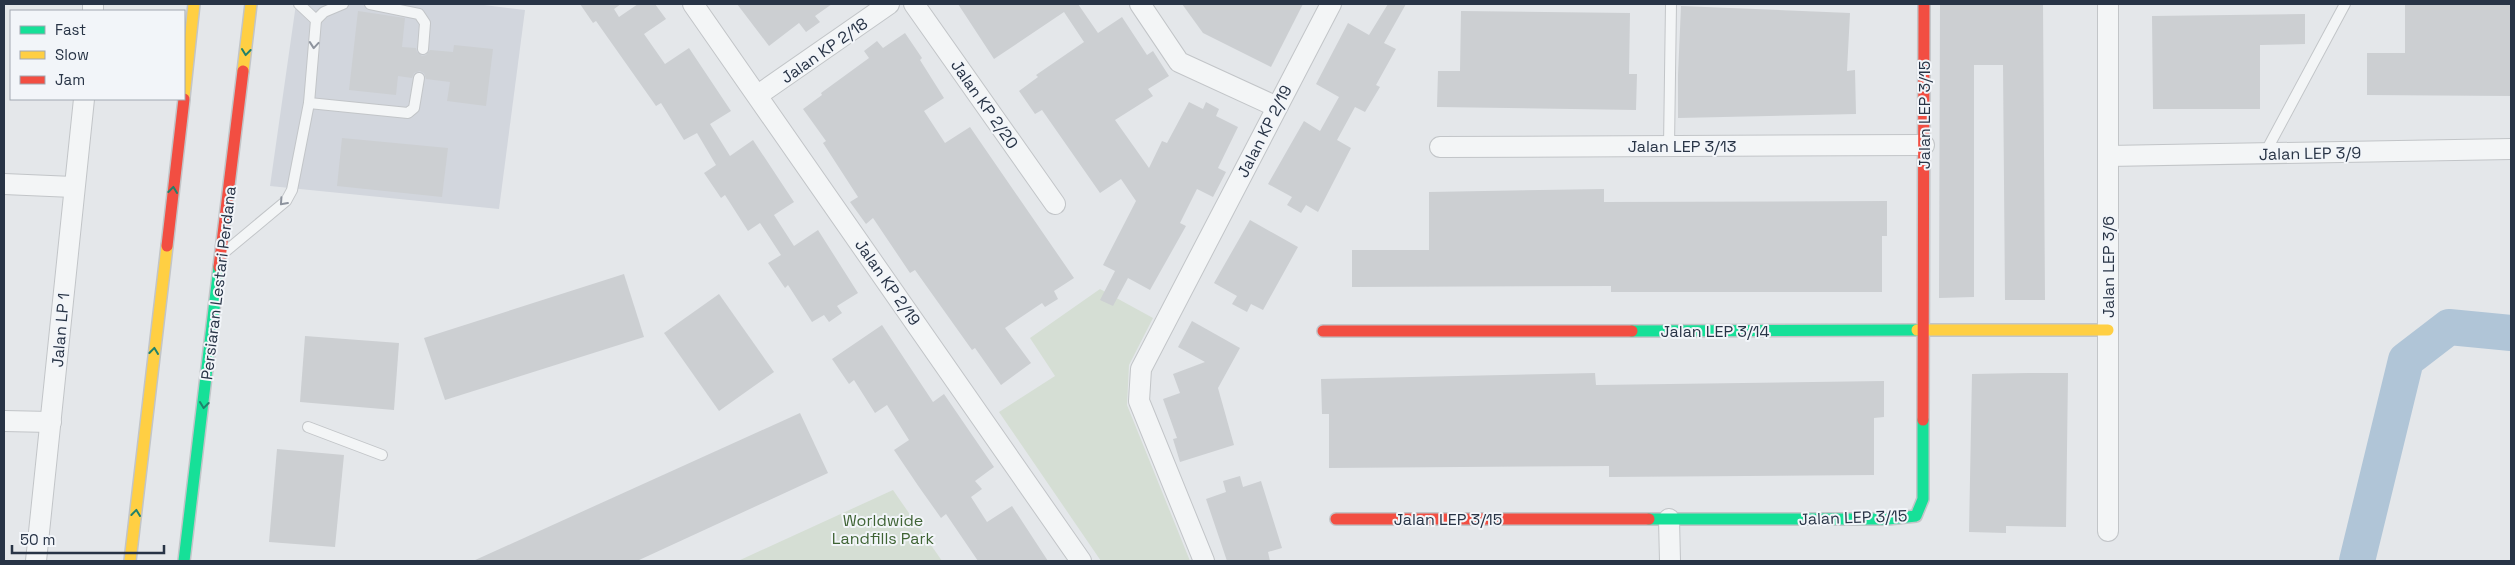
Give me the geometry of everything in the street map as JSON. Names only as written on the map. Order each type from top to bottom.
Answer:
[{"type":"street","points":[[185,89],[194,4]]},
{"type":"street","name":"Persiaran Lestari Perdana","points":[[184,561],[252,4]]},
{"type":"street","name":"Jalan KP 2/19","points":[[693,4],[1081,561]]},
{"type":"street","name":"Jalan KP 2/18","points":[[758,95],[890,4]]},
{"type":"street","name":"Jalan KP 2/20","points":[[914,4],[1055,204]]},
{"type":"street","points":[[1140,4],[1180,62],[1277,107]]},
{"type":"street","name":"Jalan KP 2/19","points":[[1204,561],[1139,401],[1141,369],[1331,4]]},
{"type":"street","name":"Jalan LEP 3/15","points":[[1336,520],[1888,519],[1916,516],[1923,499],[1924,4]]},
{"type":"street","name":"Jalan LEP 3/6","points":[[2108,4],[2108,531]]},
{"type":"street","name":"Jalan LP 1","points":[[36,561],[73,187],[84,100]]},
{"type":"street","points":[[130,561],[184,100]]},
{"type":"street","name":"Jalan LEP 3/13","points":[[1440,147],[1924,145]]},
{"type":"street","name":"Jalan LEP 3/9","points":[[2108,156],[2511,149]]},
{"type":"street","points":[[4,184],[73,187]]},
{"type":"street","name":"Jalan LEP 3/14","points":[[1323,332],[2108,330]]},
{"type":"street","points":[[4,421],[51,422]]},
{"type":"street","points":[[1669,519],[1670,561]]},
{"type":"lane","points":[[299,4],[316,20]]},
{"type":"lane","points":[[222,254],[286,201],[292,190],[309,102],[316,20],[324,12],[343,4]]},
{"type":"lane","points":[[370,4],[419,14],[425,23],[423,49]]},
{"type":"lane","points":[[1670,146],[1671,4]]},
{"type":"lane","points":[[2264,154],[2345,4]]},
{"type":"lane","points":[[309,102],[408,113],[414,108],[419,78]]},
{"type":"lane","points":[[308,426],[382,455]]},
{"type":"shaded area","points":[[296,4],[476,4],[525,10],[499,209],[270,186]]},
{"type":"green space","points":[[1100,289],[1153,318],[1129,365],[1127,405],[1190,561],[1101,561],[999,412],[1055,376],[1030,338]]},
{"type":"green space","name":"Worldwide Landfills Park","points":[[893,490],[942,561],[738,561]]},
{"type":"building","points":[[580,4],[621,4],[614,9],[619,17],[638,4],[655,4],[666,19],[644,34],[665,64],[689,48],[731,111],[710,124],[730,156],[753,140],[794,202],[774,215],[794,246],[818,230],[858,293],[837,306],[842,313],[829,322],[824,315],[812,322],[788,285],[785,288],[768,263],[781,255],[760,223],[748,231],[725,195],[721,198],[704,173],[716,165],[697,133],[684,140],[661,103],[656,106],[596,21],[593,23]]},
{"type":"building","points":[[737,4],[832,4],[815,16],[820,22],[806,32],[799,23],[769,46]]},
{"type":"building","points":[[958,4],[1078,4],[1098,33],[1122,17],[1147,55],[1153,51],[1169,76],[1148,89],[1153,96],[1115,120],[1149,168],[1162,141],[1167,143],[1189,102],[1203,109],[1206,102],[1219,109],[1216,116],[1238,127],[1218,168],[1226,172],[1213,197],[1197,189],[1180,223],[1186,226],[1150,290],[1128,278],[1113,306],[1100,300],[1115,271],[1103,265],[1136,201],[1121,179],[1100,193],[1042,110],[1035,114],[1019,91],[1038,77],[1036,75],[1084,42],[1064,12],[994,59]]},
{"type":"building","points":[[1182,4],[1303,4],[1271,67],[1203,33]]},
{"type":"building","points":[[1388,4],[1406,4],[1384,43],[1396,49],[1376,85],[1380,87],[1365,112],[1355,107],[1337,140],[1351,148],[1318,212],[1306,205],[1301,213],[1287,205],[1292,197],[1268,184],[1304,121],[1320,131],[1339,97],[1316,84],[1348,23],[1369,35]]},
{"type":"building","points":[[1940,4],[2043,4],[2045,300],[2005,300],[2003,65],[1974,65],[1974,297],[1939,298]]},
{"type":"building","points":[[2405,4],[2511,4],[2511,96],[2367,95],[2367,53],[2405,53]]},
{"type":"building","points":[[1681,6],[1850,13],[1847,71],[1855,70],[1856,114],[1678,118]]},
{"type":"building","points":[[358,11],[405,18],[402,47],[416,48],[417,52],[422,56],[426,55],[430,50],[453,52],[454,45],[493,49],[486,106],[447,101],[450,82],[426,79],[424,73],[420,71],[414,73],[412,78],[398,76],[396,95],[349,90]]},
{"type":"building","points":[[1461,11],[1630,13],[1629,74],[1637,74],[1636,110],[1437,107],[1438,71],[1460,71]]},
{"type":"building","points":[[2305,14],[2305,44],[2260,45],[2260,109],[2153,109],[2152,16]]},
{"type":"building","points":[[905,33],[922,58],[920,60],[944,98],[924,111],[945,143],[970,127],[1074,278],[1054,291],[1058,299],[1045,307],[1042,303],[1005,328],[1031,363],[1001,385],[975,348],[972,350],[915,270],[910,273],[873,218],[866,224],[850,202],[858,197],[823,143],[826,141],[803,109],[822,95],[821,93],[869,58],[864,51],[877,41],[883,48]]},
{"type":"building","points":[[342,138],[448,148],[442,197],[337,186]]},
{"type":"building","points":[[1604,189],[1604,202],[1887,201],[1887,236],[1882,236],[1882,292],[1611,292],[1611,286],[1352,287],[1352,250],[1429,250],[1429,192]]},
{"type":"building","points":[[1250,220],[1298,247],[1263,310],[1251,304],[1247,312],[1232,304],[1237,296],[1214,283]]},
{"type":"building","points":[[624,274],[644,337],[445,400],[424,338]]},
{"type":"building","points":[[719,294],[774,372],[719,411],[664,333]]},
{"type":"building","points":[[1192,321],[1240,348],[1218,388],[1234,445],[1180,462],[1173,439],[1177,438],[1163,399],[1180,393],[1173,374],[1205,362],[1178,347]]},
{"type":"building","points":[[882,325],[933,402],[944,394],[994,467],[975,481],[982,489],[971,497],[987,522],[1012,506],[1048,561],[978,561],[946,514],[941,518],[919,487],[894,450],[909,440],[887,405],[875,413],[854,380],[849,384],[832,359]]},
{"type":"building","points":[[305,336],[399,343],[394,410],[300,402]]},
{"type":"building","points":[[1595,373],[1596,385],[1884,381],[1884,417],[1874,418],[1874,475],[1609,477],[1609,466],[1329,468],[1329,414],[1322,414],[1321,379]]},
{"type":"building","points":[[2068,373],[2066,527],[2006,526],[2006,533],[1969,532],[1972,374]]},
{"type":"building","points":[[800,413],[828,473],[637,561],[473,561]]},
{"type":"building","points":[[277,449],[344,455],[335,547],[269,542]]},
{"type":"building","points":[[1240,476],[1243,487],[1261,481],[1282,548],[1268,552],[1270,561],[1227,561],[1206,499],[1226,492],[1223,481]]},
{"type":"waterway","points":[[2357,561],[2406,360],[2449,327],[2511,333]]},
{"type":"traffic: fast","points":[[184,561],[219,267]]},
{"type":"traffic: fast","points":[[1632,331],[1917,330]]},
{"type":"traffic: fast","points":[[1649,519],[1888,519],[1916,516],[1923,499],[1923,420]]},
{"type":"traffic: slow","points":[[185,88],[194,4]]},
{"type":"traffic: slow","points":[[243,71],[251,4]]},
{"type":"traffic: slow","points":[[130,561],[167,246]]},
{"type":"traffic: slow","points":[[1917,330],[2108,330]]},
{"type":"traffic: jam","points":[[1923,420],[1924,4]]},
{"type":"traffic: jam","points":[[219,267],[243,71]]},
{"type":"traffic: jam","points":[[167,246],[184,100]]},
{"type":"traffic: jam","points":[[1323,331],[1632,331]]},
{"type":"traffic: jam","points":[[1336,519],[1649,519]]}]
